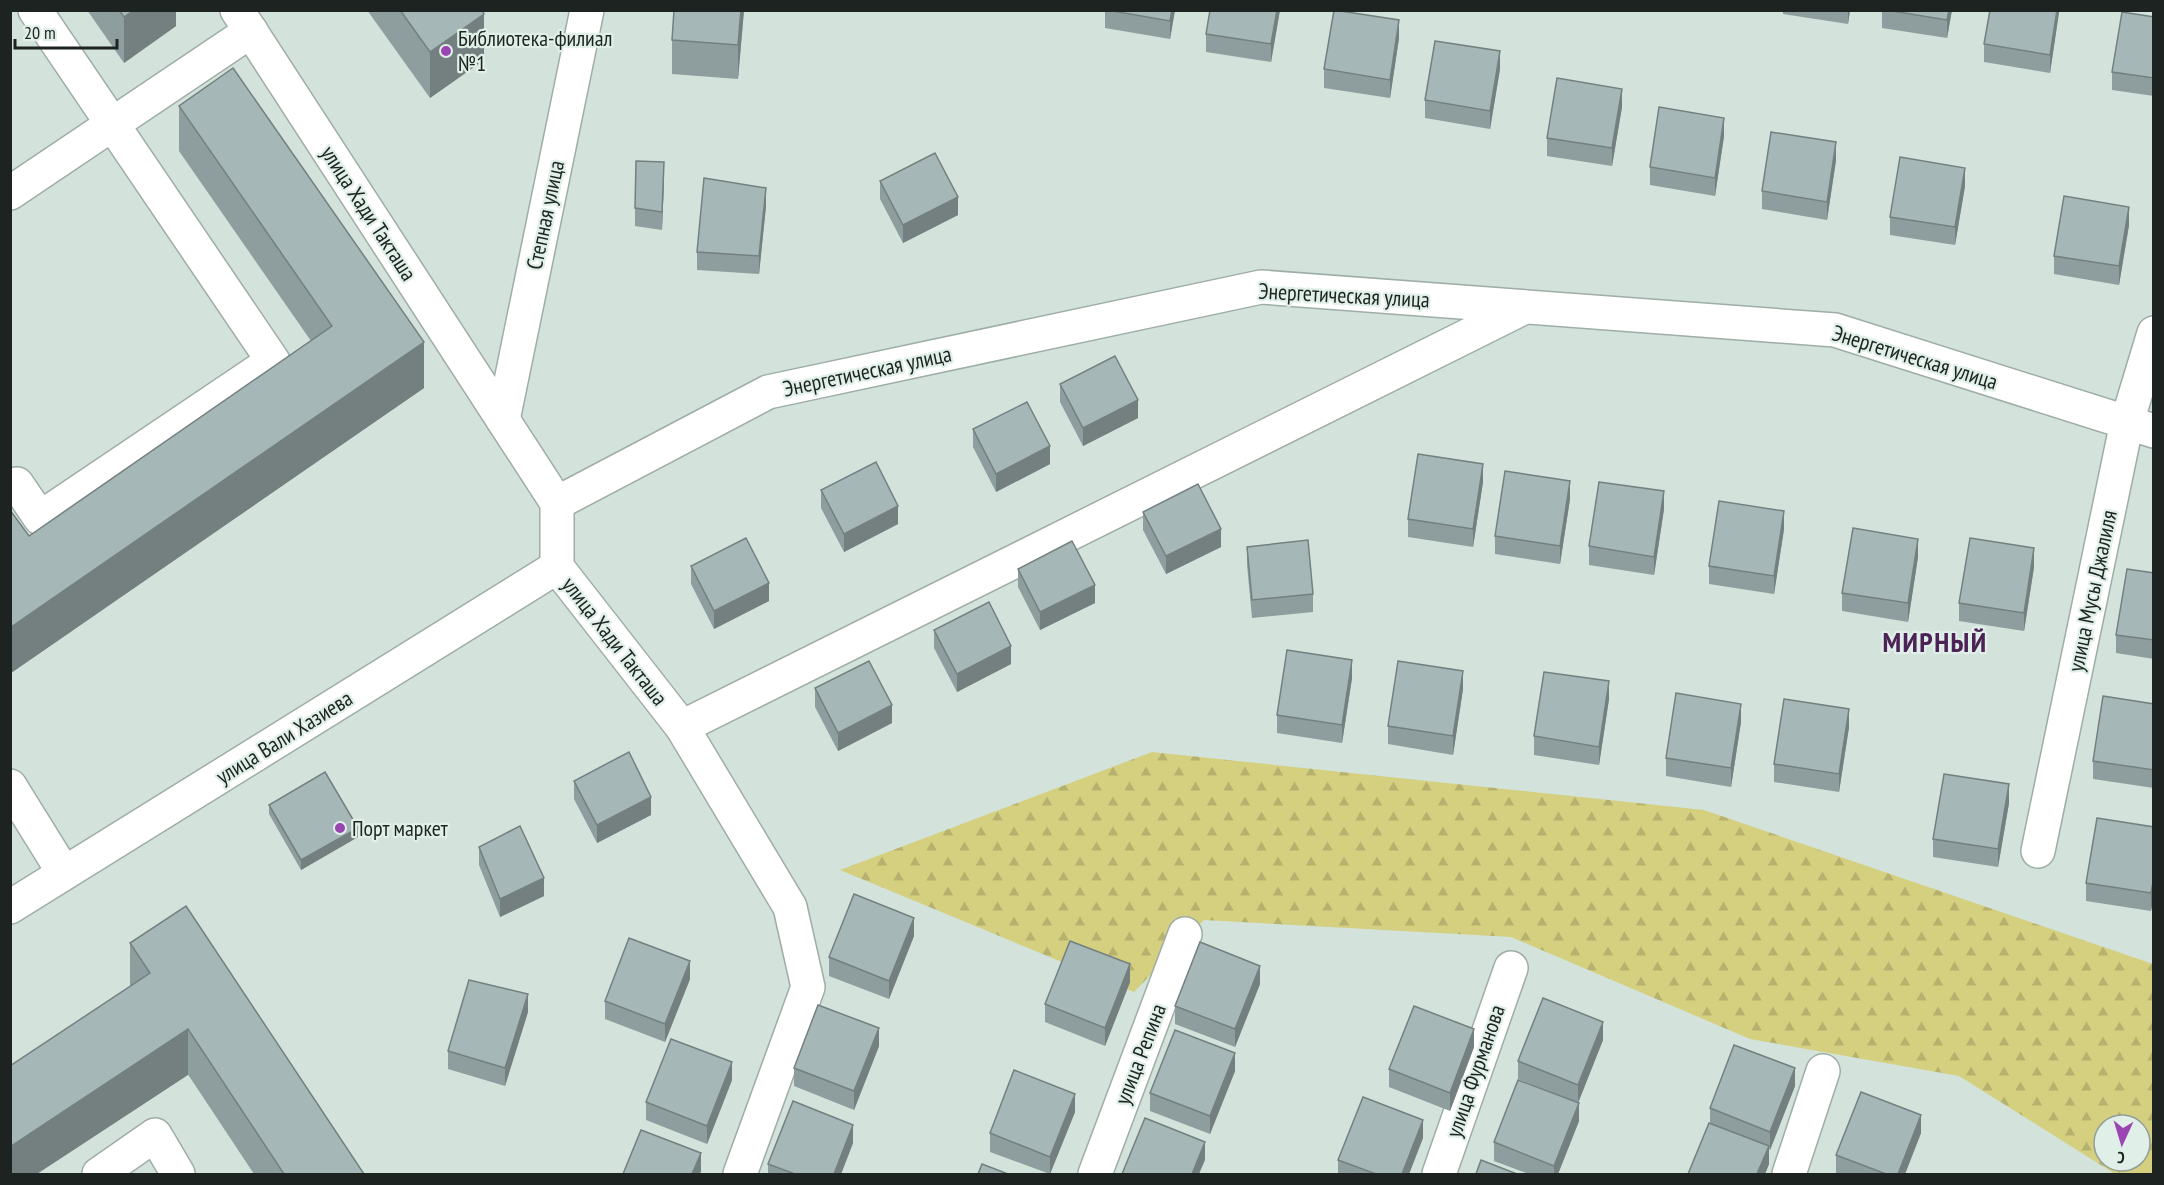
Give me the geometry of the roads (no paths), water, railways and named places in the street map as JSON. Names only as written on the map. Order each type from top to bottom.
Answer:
[{"type":"street","points":[[17,484],[40,518],[273,361],[35,10]]},
{"type":"street","name":"Степная улица","points":[[503,420],[587,10]]},
{"type":"street","points":[[10,193],[112,124],[244,21]]},
{"type":"street","name":"улица Хади Такташа","points":[[244,21],[557,503],[557,567],[682,728],[790,907],[808,987],[740,1174]]},
{"type":"street","name":"Энергетическая улица","points":[[557,503],[768,392],[1261,287],[1835,330],[2140,427]]},
{"type":"street","points":[[682,728],[1525,307]]},
{"type":"street","name":"улица Мусы Джалиля","points":[[2038,851],[2140,427],[2154,333]]},
{"type":"street","name":"улица Вали Хазиева","points":[[10,907],[557,567]]},
{"type":"street","points":[[10,786],[64,873]]},
{"type":"street","name":"улица Репина","points":[[1095,1174],[1185,934]]},
{"type":"street","name":"улица Фурманова","points":[[1439,1174],[1512,969]]},
{"type":"street","points":[[1789,1174],[1823,1071]]},
{"type":"street","points":[[99,1174],[155,1135],[178,1174]]},
{"type":"place","name":"Библиотека-филиал №1","points":[[446,51]]},
{"type":"place","name":"Порт маркет","points":[[340,828]]},
{"type":"district","name":"МИРНЫЙ","points":[[1935,641]]}]
